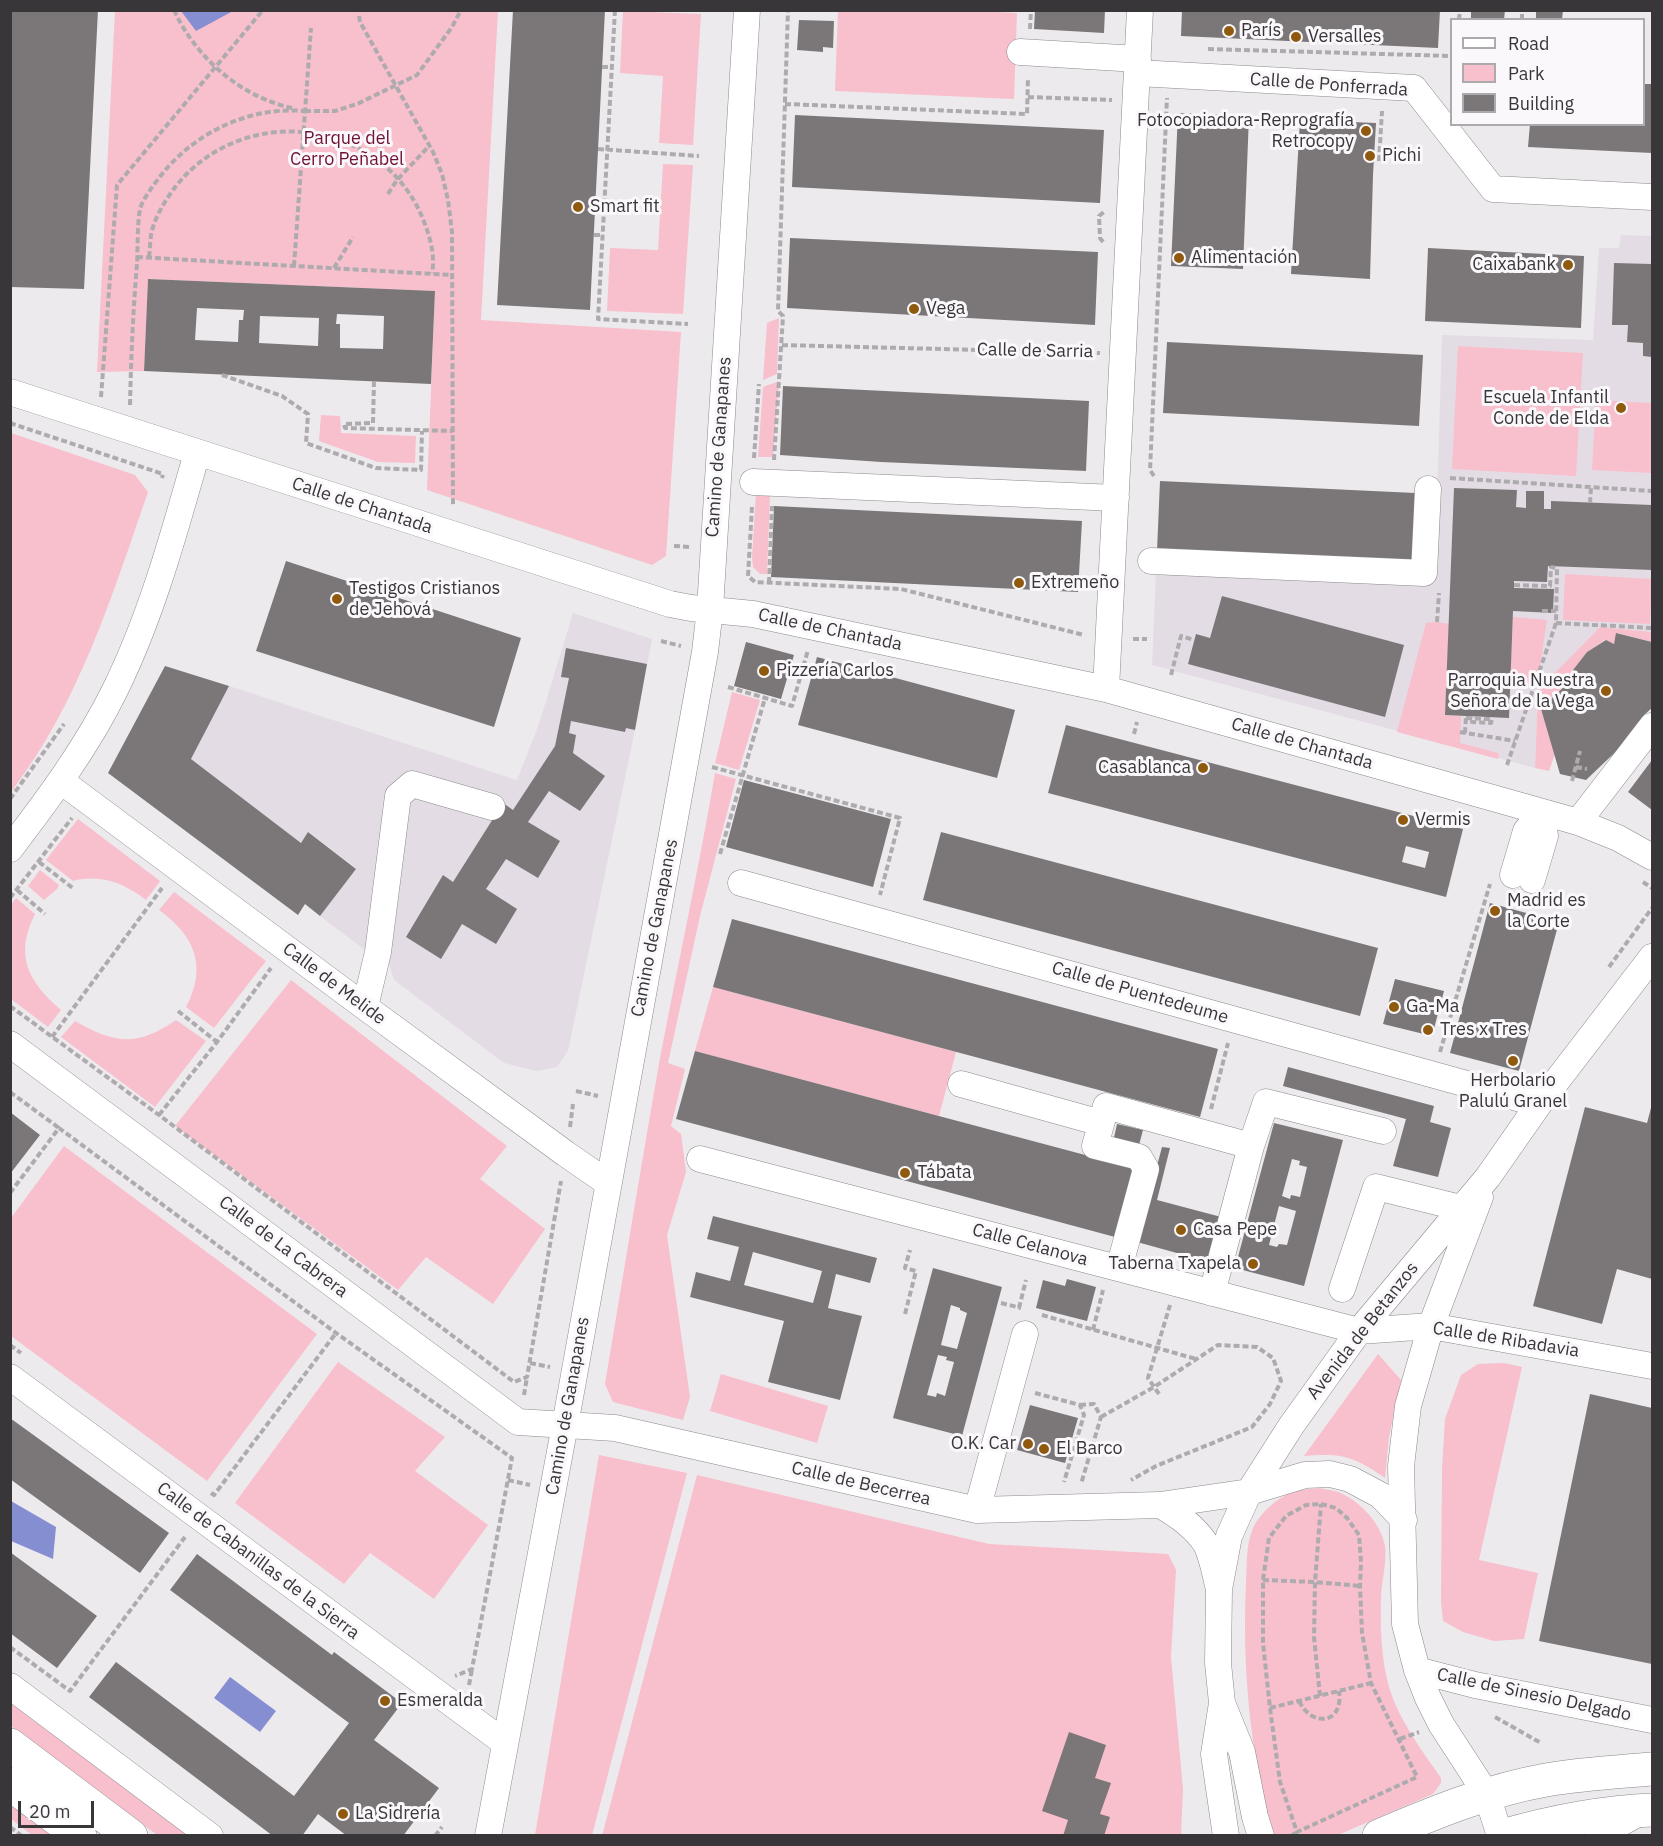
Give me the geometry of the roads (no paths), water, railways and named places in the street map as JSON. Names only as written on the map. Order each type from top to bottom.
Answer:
[{"type":"main road","points":[[10,1745],[131,1836]]},
{"type":"main road","points":[[1379,1836],[1487,1795],[1546,1780],[1653,1769]]},
{"type":"main road","points":[[10,1784],[80,1836]]},
{"type":"main road","points":[[1501,1836],[1596,1815],[1649,1810]]},
{"type":"street","name":"Camino de Ganapanes","points":[[488,1836],[565,1425],[711,609],[747,10]]},
{"type":"street","points":[[1106,688],[1140,10]]},
{"type":"street","name":"Calle de Ponferrada","points":[[1024,52],[1137,66],[1168,75],[1414,88],[1493,189],[1653,197]]},
{"type":"street","name":"Calle de Chantada","points":[[10,392],[670,604],[753,614],[1106,688],[1578,822],[1618,838],[1653,857]]},
{"type":"street","points":[[10,849],[61,781],[111,697],[134,649],[171,544],[197,453]]},
{"type":"street","points":[[763,483],[1116,498]]},
{"type":"street","points":[[1151,561],[1424,573],[1428,489]]},
{"type":"street","points":[[1578,822],[1653,726]]},
{"type":"street","name":"Calle de Melide","points":[[61,781],[365,1007],[608,1183]]},
{"type":"street","points":[[365,1007],[378,952],[398,796],[412,784],[492,807]]},
{"type":"street","points":[[1512,879],[1526,831],[1542,812]]},
{"type":"street","name":"Calle de Puentedeume","points":[[741,883],[1539,1104]]},
{"type":"street","name":"Avenida de Betanzos","points":[[1219,1589],[1229,1536],[1249,1492],[1291,1426],[1359,1331],[1488,1177],[1539,1104],[1653,957]]},
{"type":"street","name":"Calle de La Cabrera","points":[[10,1044],[518,1422],[565,1425]]},
{"type":"street","points":[[961,1084],[1101,1123]]},
{"type":"street","points":[[1212,1293],[1251,1146],[1266,1102],[1383,1131]]},
{"type":"street","points":[[1112,1276],[1146,1169],[1139,1158],[1095,1146],[1107,1106],[1251,1146]]},
{"type":"street","name":"Calle Celanova","points":[[700,1159],[1112,1276],[1212,1293],[1359,1331]]},
{"type":"street","name":"Avenida de Betanzos","points":[[1488,1177],[1431,1326],[1408,1406],[1401,1466],[1405,1624],[1417,1670],[1441,1724],[1487,1795],[1501,1836]]},
{"type":"street","points":[[1342,1289],[1376,1187],[1461,1208]]},
{"type":"street","points":[[977,1510],[1030,1319]]},
{"type":"street","name":"Calle de Ribadavia","points":[[1359,1331],[1431,1326],[1653,1366]]},
{"type":"street","name":"Calle de Cabanillas de la Sierra","points":[[10,1377],[505,1743]]},
{"type":"street","name":"Calle de Becerrea","points":[[565,1425],[615,1428],[977,1510],[1160,1505],[1249,1492],[1305,1475],[1330,1474],[1350,1479],[1380,1494],[1404,1520]]},
{"type":"street","points":[[1160,1505],[1180,1516],[1207,1546],[1219,1589],[1218,1663],[1222,1702],[1214,1754],[1226,1836]]},
{"type":"street","name":"Calle de Sinesio Delgado","points":[[1417,1670],[1475,1685],[1653,1720]]},
{"type":"street","points":[[10,1686],[210,1836]]},
{"type":"street","points":[[1222,1702],[1242,1752],[1261,1836]]},
{"type":"street","points":[[1598,1836],[1649,1810]]},
{"type":"water","points":[[181,11],[233,11],[196,31]]},
{"type":"water","points":[[11,1501],[56,1527],[53,1559],[11,1541]]},
{"type":"water","points":[[230,1677],[276,1711],[260,1732],[214,1698]]},
{"type":"place","name":"París","points":[[1229,31]]},
{"type":"place","name":"Versalles","points":[[1296,37]]},
{"type":"place","name":"Fotocopiadora-Reprografía Retrocopy","points":[[1366,131]]},
{"type":"place","name":"Pichi","points":[[1370,156]]},
{"type":"place","name":"Smart fit","points":[[578,207]]},
{"type":"place","name":"Alimentación","points":[[1179,258]]},
{"type":"place","name":"Caixabank","points":[[1568,265]]},
{"type":"place","name":"Vega","points":[[914,309]]},
{"type":"place","name":"Escuela Infantil Conde de Elda","points":[[1621,408]]},
{"type":"place","name":"Extremeño","points":[[1019,583]]},
{"type":"place","name":"Testigos Cristianos de Jehová","points":[[337,599]]},
{"type":"place","name":"Pizzería Carlos","points":[[764,671]]},
{"type":"place","name":"Parroquia Nuestra Señora de la Vega","points":[[1606,691]]},
{"type":"place","name":"Casablanca","points":[[1203,768]]},
{"type":"place","name":"Vermis","points":[[1403,820]]},
{"type":"place","name":"Madrid es la Corte","points":[[1495,911]]},
{"type":"place","name":"Ga-Ma","points":[[1394,1007]]},
{"type":"place","name":"Tres x Tres","points":[[1428,1030]]},
{"type":"place","name":"Herbolario Palulú Granel","points":[[1513,1061]]},
{"type":"place","name":"Tábata","points":[[905,1173]]},
{"type":"place","name":"Casa Pepe","points":[[1181,1230]]},
{"type":"place","name":"Taberna Txapela","points":[[1253,1264]]},
{"type":"place","name":"O.K. Car","points":[[1028,1444]]},
{"type":"place","name":"El Barco","points":[[1044,1449]]},
{"type":"place","name":"Esmeralda","points":[[385,1701]]},
{"type":"place","name":"La Sidrería","points":[[343,1814]]},
{"type":"park label","name":"Parque del Cerro Peñabel","points":[[347,149]]}]
